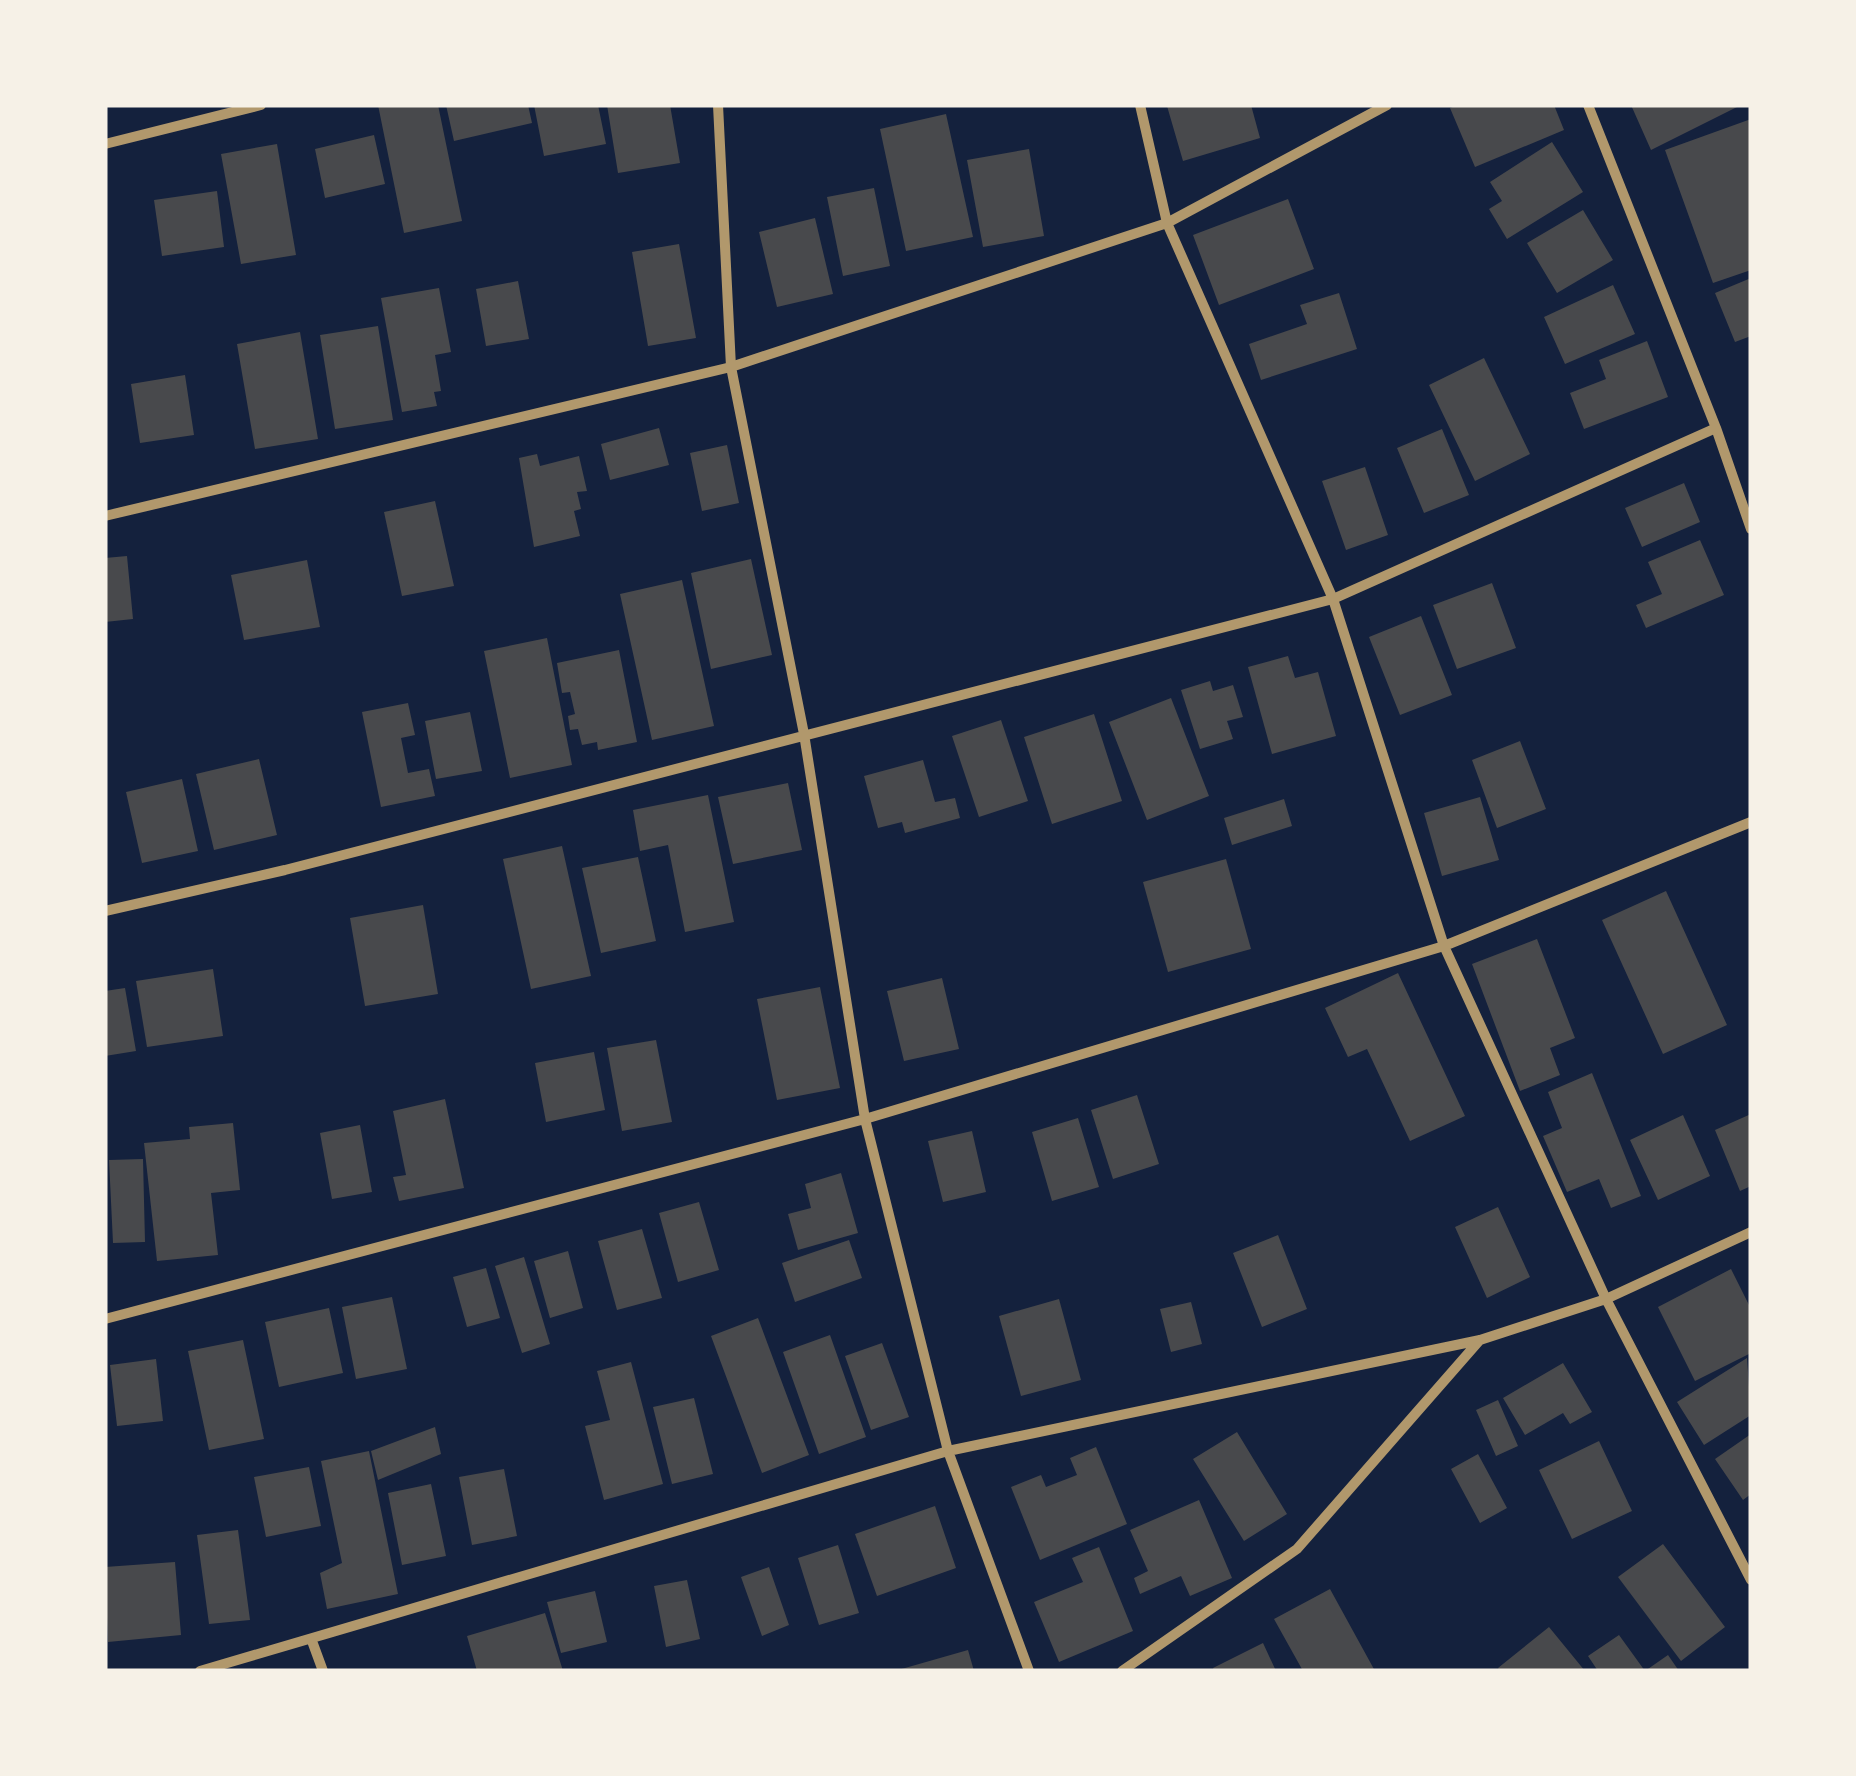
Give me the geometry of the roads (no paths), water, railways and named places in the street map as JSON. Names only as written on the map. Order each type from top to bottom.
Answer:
[{"type":"street","points":[[105,144],[261,105]]},
{"type":"street","points":[[718,105],[732,367],[804,734],[865,1119],[948,1452],[1028,1671]]},
{"type":"street","points":[[1140,105],[1166,223],[1334,599],[1444,946],[1606,1299],[1751,1580]]},
{"type":"street","points":[[105,516],[732,367],[1166,223],[1386,105]]},
{"type":"street","points":[[1588,105],[1716,428],[1751,529]]},
{"type":"street","points":[[105,911],[285,870],[1334,599],[1716,428]]},
{"type":"street","points":[[105,1319],[865,1119],[1444,946],[1751,822]]},
{"type":"street","points":[[200,1671],[948,1452],[1480,1340],[1606,1299],[1751,1232]]},
{"type":"street","points":[[1122,1671],[1297,1549],[1480,1340]]},
{"type":"street","points":[[312,1641],[324,1671]]}]
